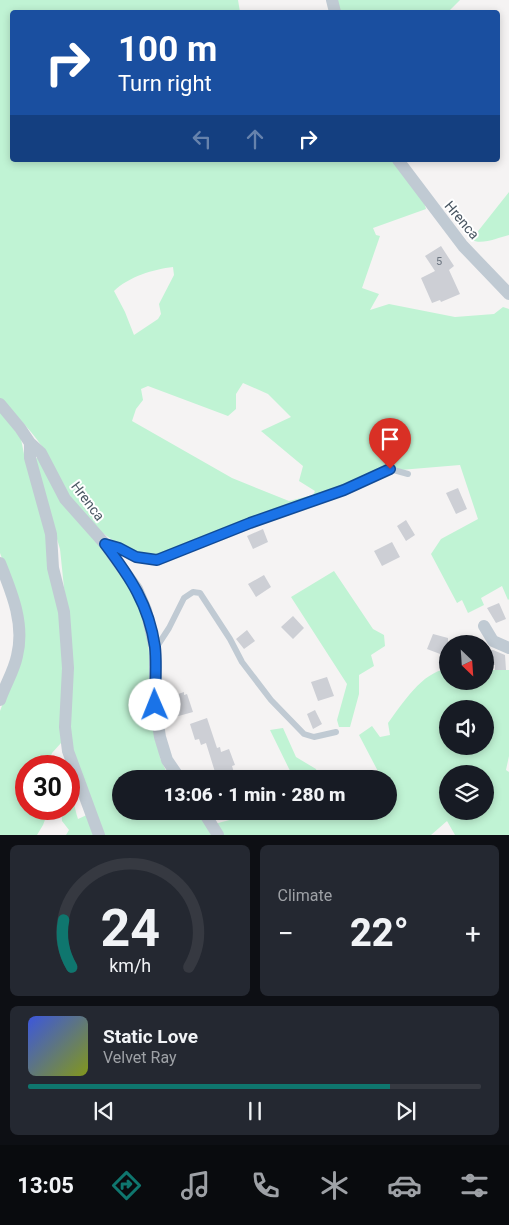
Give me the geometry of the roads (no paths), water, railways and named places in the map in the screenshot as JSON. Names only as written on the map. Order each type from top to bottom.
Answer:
[{"type":"street","name":"Hrenca","points":[[399,162],[463,246],[509,294]]},
{"type":"street","name":"Hrenca","points":[[0,404],[30,443],[41,453],[65,499],[105,544],[137,589],[146,610],[155,648],[155,705],[160,737],[167,760],[174,770]]},
{"type":"street","points":[[30,443],[30,458],[51,534],[53,568],[64,612],[68,668],[65,727],[68,751],[99,835]]},
{"type":"street","points":[[0,563],[13,595],[20,630],[17,657],[0,700]]},
{"type":"street","points":[[484,626],[493,641],[509,648]]},
{"type":"street","points":[[209,820],[218,835]]},
{"type":"lane","points":[[105,544],[119,548],[136,557],[157,560],[250,523],[344,490],[390,469],[408,474]]},
{"type":"lane","points":[[155,648],[169,628],[184,598],[193,592],[200,592],[230,639],[242,662],[271,700],[304,734],[314,737],[336,732]]}]
